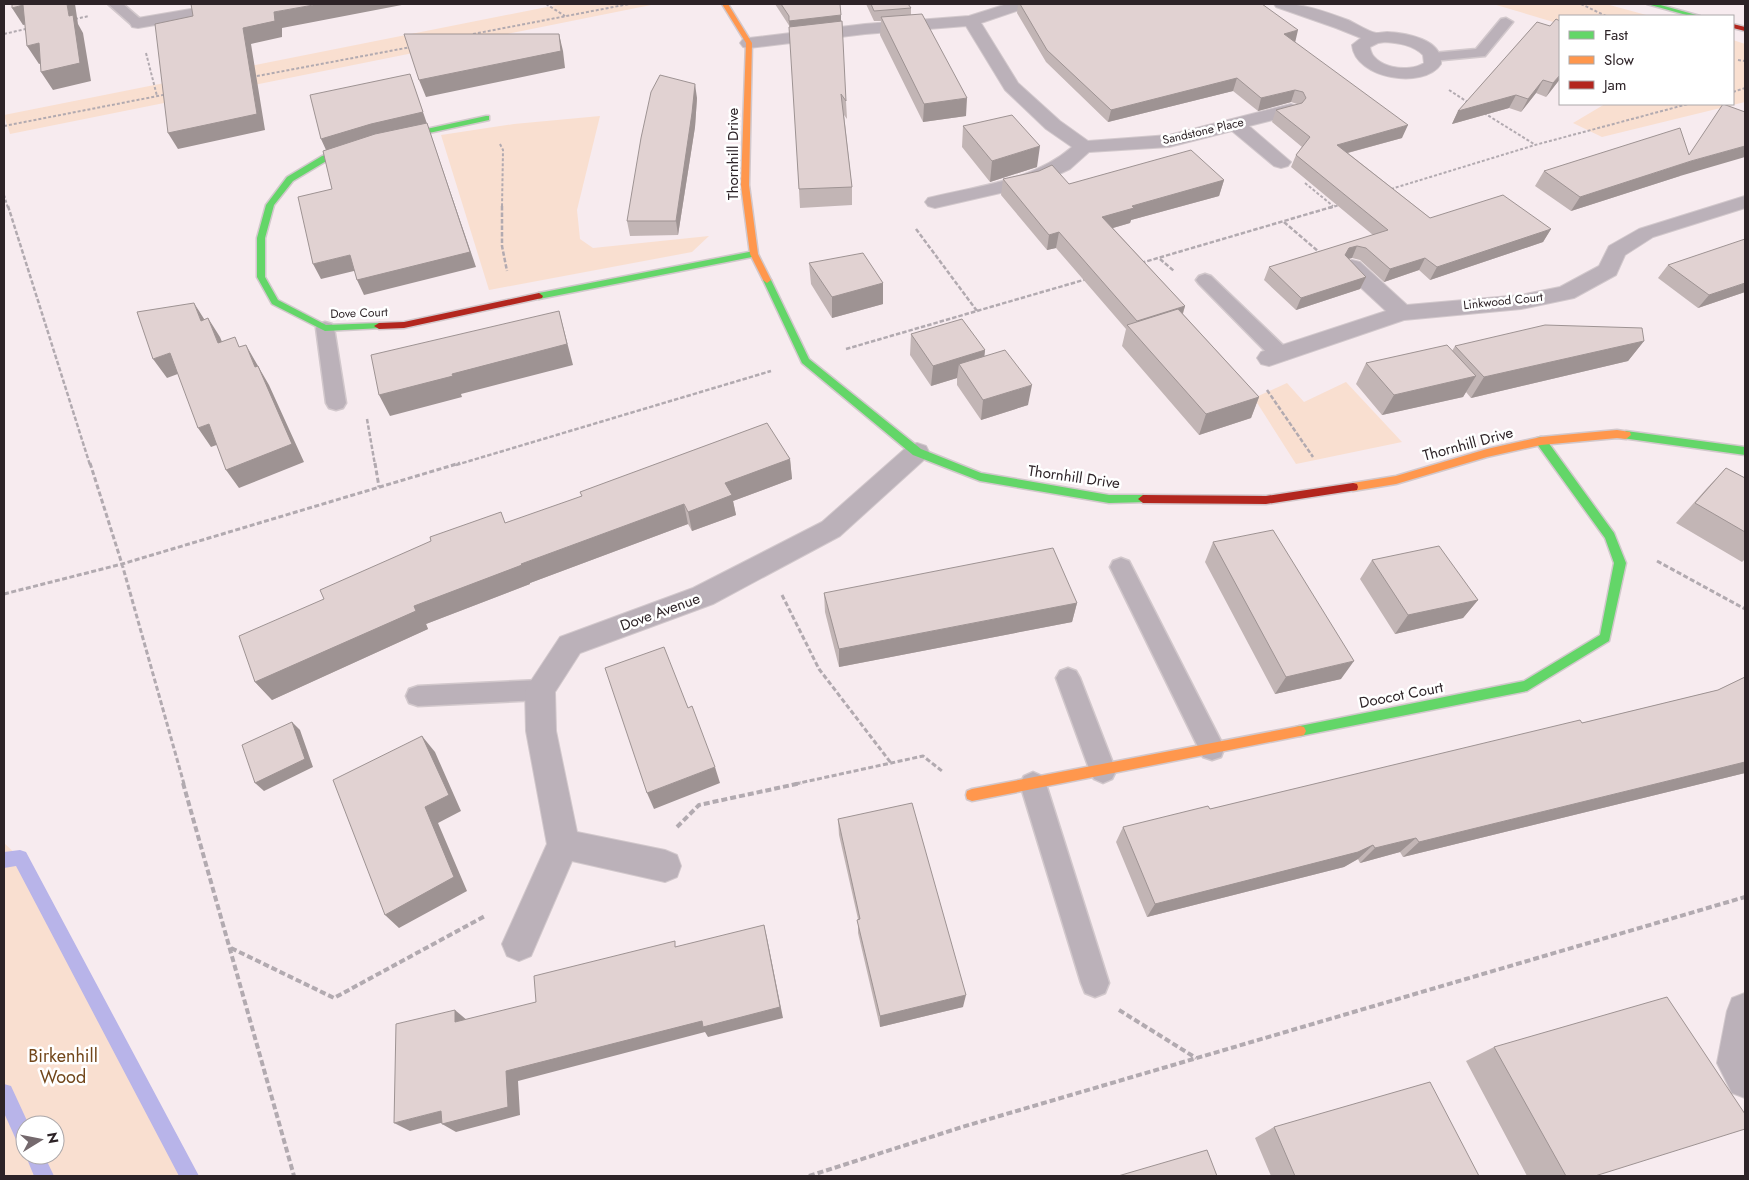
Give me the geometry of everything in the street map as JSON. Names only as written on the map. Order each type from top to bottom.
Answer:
[{"type":"street","points":[[138,23],[247,4]]},
{"type":"street","points":[[725,4],[749,43],[865,29],[971,21],[1022,4]]},
{"type":"street","points":[[1282,4],[1342,24],[1374,38],[1392,37],[1410,41],[1429,51],[1433,58],[1433,64],[1420,72],[1394,72],[1369,63],[1362,57],[1360,51],[1361,46],[1374,38]]},
{"type":"street","points":[[1650,4],[1693,15]]},
{"type":"street","points":[[935,202],[1029,182],[1063,165],[1084,147],[1053,125],[1011,86],[971,21]]},
{"type":"street","name":"Thornhill Drive","points":[[749,43],[745,185],[754,254],[805,361],[917,452],[980,477],[1109,499],[1266,500],[1396,480],[1487,453],[1541,440],[1617,434],[1745,450]]},
{"type":"street","name":"Sandstone Place","points":[[1084,147],[1169,141],[1291,110]]},
{"type":"street","name":"Dove Court","points":[[486,118],[376,142],[325,158],[290,179],[270,205],[261,238],[261,277],[275,302],[325,328],[404,325],[514,301],[754,254]]},
{"type":"street","points":[[1235,124],[1281,162]]},
{"type":"street","name":"Linkwood Court","points":[[1275,356],[1402,313],[1521,302],[1566,293],[1608,270],[1616,251],[1646,233],[1745,202]]},
{"type":"street","points":[[1352,267],[1402,313]]},
{"type":"street","name":"Doocot Court","points":[[972,795],[1103,771],[1527,686],[1605,638],[1620,563],[1610,536],[1541,440]]},
{"type":"street","name":"Dove Avenue","points":[[540,690],[570,645],[703,596],[832,529],[917,452]]},
{"type":"street","points":[[519,944],[564,844],[542,731],[540,690]]},
{"type":"street","points":[[564,844],[654,864]]},
{"type":"street","points":[[1745,1011],[1735,1063],[1745,1080]]},
{"type":"lane","points":[[116,4],[138,23]]},
{"type":"lane","points":[[1433,58],[1480,53],[1506,22]]},
{"type":"lane","points":[[1205,280],[1275,356]]},
{"type":"lane","points":[[325,328],[336,403]]},
{"type":"lane","points":[[1121,566],[1212,748]]},
{"type":"lane","points":[[1068,678],[1103,771]]},
{"type":"lane","points":[[418,696],[540,690]]},
{"type":"lane","points":[[1032,784],[1095,983]]},
{"type":"path","points":[[546,4],[566,16]]},
{"type":"path","points":[[470,35],[630,4]]},
{"type":"path","points":[[1581,4],[1604,15]]},
{"type":"path","points":[[67,21],[112,12],[138,23],[156,96]]},
{"type":"path","points":[[4,34],[31,28]]},
{"type":"path","points":[[245,79],[412,46]]},
{"type":"path","points":[[1420,72],[1469,103]]},
{"type":"path","points":[[4,126],[176,92]]},
{"type":"path","points":[[1388,190],[1534,145],[1684,105]]},
{"type":"path","points":[[1477,108],[1534,145]]},
{"type":"path","points":[[486,118],[503,150],[502,246],[514,301]]},
{"type":"path","points":[[4,195],[122,564],[294,1176]]},
{"type":"path","points":[[935,202],[907,218],[977,311]]},
{"type":"path","points":[[1141,263],[1343,204]]},
{"type":"path","points":[[1284,222],[1334,265],[1352,267]]},
{"type":"path","points":[[4,594],[122,564],[1095,277]]},
{"type":"path","points":[[1610,536],[1745,609]]},
{"type":"path","points":[[766,563],[819,668],[891,763]]},
{"type":"path","points":[[654,864],[699,805],[923,756],[972,795]]},
{"type":"path","points":[[809,1176],[962,1127],[1745,897]]},
{"type":"path","points":[[230,948],[334,998],[487,915]]},
{"type":"path","points":[[1095,983],[1099,998],[1197,1058]]},
{"type":"green space","points":[[562,4],[656,4],[10,134],[4,115]]},
{"type":"green space","points":[[1493,4],[1606,4],[1646,15],[1559,15],[1559,24]]},
{"type":"green space","points":[[1734,40],[1745,44],[1745,102],[1734,105]]},
{"type":"green space","points":[[1603,105],[1733,105],[1602,137],[1573,123]]},
{"type":"green space","points":[[600,116],[577,210],[580,239],[593,248],[709,236],[692,252],[489,290],[441,135],[514,124]]},
{"type":"green space","points":[[1346,382],[1402,442],[1296,464],[1254,398],[1287,383],[1304,402]]},
{"type":"green space","name":"Birkenhill Wood","points":[[4,843],[20,858],[189,1176],[4,1176]]},
{"type":"building","points":[[12,4],[67,4],[69,16],[73,15],[80,63],[41,72],[39,43],[27,46],[23,5],[12,8]]},
{"type":"building","points":[[191,4],[319,4],[274,12],[275,21],[243,28],[257,114],[168,133],[155,24],[193,16]]},
{"type":"building","points":[[781,4],[840,4],[841,15],[789,21],[789,16]]},
{"type":"building","points":[[871,4],[908,4],[911,8],[874,11]]},
{"type":"building","points":[[1020,4],[1262,4],[1298,30],[1284,34],[1408,125],[1337,145],[1430,218],[1503,195],[1551,229],[1437,267],[1425,258],[1390,269],[1366,248],[1357,246],[1349,248],[1345,255],[1366,277],[1301,298],[1269,267],[1388,230],[1296,155],[1310,137],[1276,110],[1302,103],[1306,98],[1303,92],[1295,90],[1261,98],[1237,78],[1111,110],[1047,50]]},
{"type":"building","points":[[922,14],[967,98],[924,104],[881,17]]},
{"type":"building","points":[[1556,19],[1559,20],[1559,76],[1553,83],[1543,80],[1528,99],[1516,95],[1458,111],[1537,22],[1550,26]]},
{"type":"building","points":[[842,21],[846,101],[841,94],[852,187],[799,189],[789,27]]},
{"type":"building","points":[[404,34],[559,34],[561,51],[419,80]]},
{"type":"building","points":[[410,74],[423,112],[371,124],[321,139],[310,95]]},
{"type":"building","points":[[660,75],[695,84],[676,221],[627,221],[651,92]]},
{"type":"building","points":[[1722,105],[1745,112],[1745,146],[1691,161],[1580,197],[1544,171],[1680,128],[1689,155]]},
{"type":"building","points":[[1012,115],[1040,146],[992,161],[963,126]]},
{"type":"building","points":[[427,123],[470,252],[357,280],[350,255],[313,264],[298,197],[332,189],[323,151],[375,134]]},
{"type":"building","points":[[1191,150],[1224,180],[1132,206],[1134,208],[1102,217],[1185,306],[1137,321],[1059,232],[1049,235],[1003,179],[1039,171],[1052,165],[1069,184]]},
{"type":"building","points":[[1745,239],[1745,283],[1709,295],[1668,265]]},
{"type":"building","points":[[863,253],[883,283],[832,297],[809,263]]},
{"type":"building","points":[[194,303],[201,321],[208,318],[218,343],[235,337],[239,347],[246,345],[255,367],[258,366],[292,444],[226,470],[209,424],[198,428],[170,353],[153,359],[137,312]]},
{"type":"building","points":[[1178,309],[1259,397],[1206,414],[1127,325]]},
{"type":"building","points":[[559,311],[567,344],[379,395],[371,355]]},
{"type":"building","points":[[962,319],[985,350],[933,366],[911,334]]},
{"type":"building","points":[[1545,325],[1642,328],[1644,341],[1484,377],[1455,346]]},
{"type":"building","points":[[1447,345],[1476,376],[1394,395],[1366,363]]},
{"type":"building","points":[[1005,350],[1032,385],[983,400],[959,364]]},
{"type":"building","points":[[767,423],[790,459],[725,483],[732,495],[688,512],[684,504],[521,564],[414,606],[416,611],[255,682],[239,636],[324,599],[320,590],[431,541],[430,537],[501,512],[505,523],[582,496],[580,492]]},
{"type":"building","points":[[1726,468],[1745,478],[1745,532],[1695,503]]},
{"type":"building","points":[[1273,530],[1354,661],[1286,677],[1213,542]]},
{"type":"building","points":[[1439,546],[1478,600],[1408,615],[1372,560]]},
{"type":"building","points":[[1053,548],[1077,603],[839,649],[824,593]]},
{"type":"building","points":[[664,647],[688,708],[692,706],[715,767],[647,793],[605,668]]},
{"type":"building","points":[[1745,677],[1745,762],[1419,842],[1416,838],[1375,848],[1373,845],[1358,852],[1155,904],[1123,827],[1208,806],[1210,809],[1580,720],[1582,723],[1718,690]]},
{"type":"building","points":[[292,722],[305,759],[255,783],[242,745]]},
{"type":"building","points":[[422,736],[449,795],[425,807],[454,877],[385,915],[333,780]]},
{"type":"building","points":[[912,803],[966,995],[880,1016],[857,920],[860,919],[838,819]]},
{"type":"building","points":[[764,925],[780,1007],[703,1027],[702,1021],[506,1071],[508,1107],[442,1124],[441,1111],[394,1123],[396,1024],[455,1010],[455,1022],[536,1002],[534,976],[675,941],[675,947]]},
{"type":"building","points":[[1667,997],[1745,1114],[1745,1129],[1595,1176],[1566,1176],[1494,1047]]},
{"type":"building","points":[[1430,1082],[1479,1176],[1295,1176],[1274,1127]]},
{"type":"building","points":[[1207,1150],[1217,1176],[1118,1176]]},
{"type":"waterway","points":[[4,860],[20,858],[189,1176]]},
{"type":"waterway","points":[[4,1093],[15,1116]]},
{"type":"waterway","points":[[39,1165],[44,1176]]},
{"type":"traffic: fast","points":[[1650,4],[1693,15]]},
{"type":"traffic: fast","points":[[379,326],[325,328],[275,302],[261,277],[261,238],[270,205],[290,179],[325,158],[376,142],[486,118]]},
{"type":"traffic: fast","points":[[539,296],[754,254]]},
{"type":"traffic: fast","points":[[767,280],[805,361],[917,452],[980,477],[1109,499],[1143,499]]},
{"type":"traffic: fast","points":[[1626,435],[1745,451]]},
{"type":"traffic: fast","points":[[1300,731],[1527,686],[1605,638],[1620,563],[1610,536],[1541,441]]},
{"type":"traffic: slow","points":[[725,4],[749,43],[745,185],[754,254],[767,280]]},
{"type":"traffic: slow","points":[[1353,487],[1396,480],[1487,453],[1541,441],[1617,434],[1626,435]]},
{"type":"traffic: slow","points":[[972,795],[1300,731]]},
{"type":"traffic: jam","points":[[1734,26],[1745,29]]},
{"type":"traffic: jam","points":[[379,326],[404,325],[539,296]]},
{"type":"traffic: jam","points":[[1143,499],[1266,500],[1353,487]]}]
